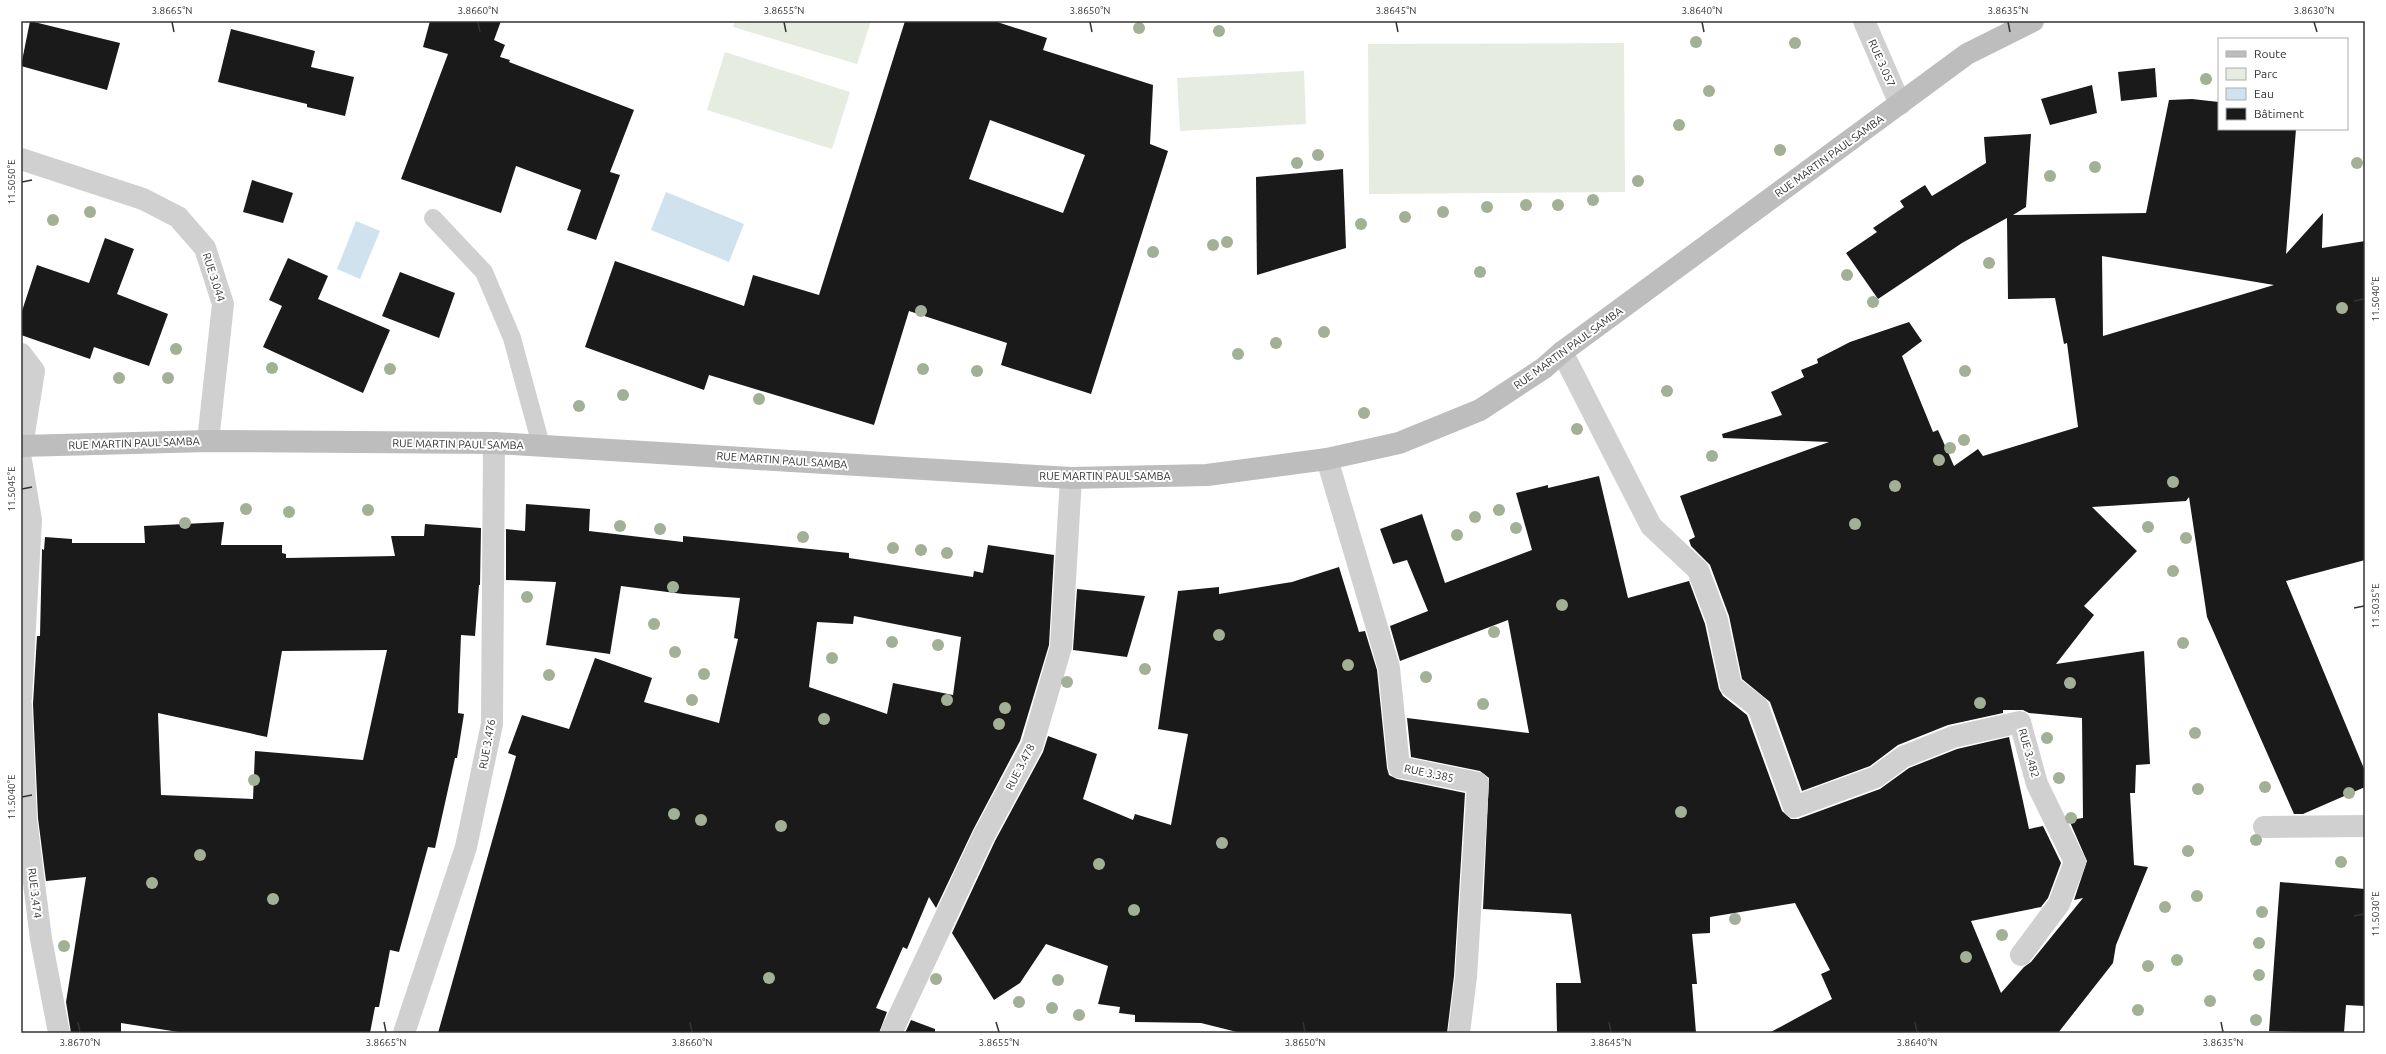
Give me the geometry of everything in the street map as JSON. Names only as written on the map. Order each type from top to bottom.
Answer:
[{"type":"main road","name":"RUE MARTIN PAUL SAMBA","points":[[21,451],[208,441],[541,445],[1071,478],[1207,475],[1327,459],[1399,443],[1480,410],[1544,368],[1562,352],[1967,54],[2032,21]]},
{"type":"street","name":"RUE 3.057","points":[[1864,21],[1900,104]]},
{"type":"street","name":"RUE 3.044","points":[[21,159],[142,199],[178,217],[205,248],[223,304],[208,441]]},
{"type":"street","name":"RUE 3.482","points":[[1562,352],[1651,526],[1698,570],[1717,620],[1731,686],[1758,707],[1794,807],[1876,777],[1903,757],[1953,737],[2020,722],[2037,784],[2075,862],[2059,904],[2021,955]]},
{"type":"street","points":[[21,354],[34,371],[21,451],[31,520],[21,698]]},
{"type":"street","name":"RUE 3.476","points":[[404,1033],[466,847],[492,724],[494,444]]},
{"type":"street","name":"RUE 3.385","points":[[1327,459],[1389,668],[1399,767],[1478,784],[1466,977],[1459,1033]]},
{"type":"street","name":"RUE 3.478","points":[[891,1033],[984,834],[1032,746],[1061,647],[1071,478]]},
{"type":"street","name":"RUE 3.474","points":[[21,705],[26,819],[41,939],[59,1033]]},
{"type":"street","points":[[2264,827],[2365,826]]},
{"type":"lane","points":[[433,218],[484,272],[512,338],[541,445]]},
{"type":"green space","points":[[735,21],[871,21],[857,64],[733,27]]},
{"type":"green space","points":[[1624,43],[1625,192],[1369,194],[1368,44]]},
{"type":"green space","points":[[725,52],[850,92],[832,149],[707,110]]},
{"type":"green space","points":[[1304,71],[1306,124],[1180,131],[1177,78]]},
{"type":"water","points":[[666,192],[744,224],[729,262],[651,230]]},
{"type":"water","points":[[356,221],[380,231],[360,279],[337,269]]},
{"type":"building","points":[[30,21],[120,43],[107,90],[21,66]]},
{"type":"building","points":[[430,21],[501,21],[494,40],[505,45],[500,57],[510,60],[509,62],[634,110],[610,172],[620,175],[596,240],[567,230],[581,190],[516,166],[501,213],[401,179],[448,54],[423,47]]},
{"type":"building","points":[[905,21],[994,21],[1047,38],[1043,50],[1153,85],[1150,144],[1168,151],[1091,394],[1001,365],[1007,343],[909,311],[874,425],[709,375],[704,390],[585,347],[615,261],[744,306],[753,275],[819,295]],"holes":[[[990,120],[1085,155],[1063,213],[969,179]]]},
{"type":"building","points":[[231,29],[315,51],[311,67],[354,77],[345,116],[307,107],[307,104],[218,82]]},
{"type":"building","points":[[2155,68],[2157,97],[2121,101],[2118,72]]},
{"type":"building","points":[[2092,85],[2097,113],[2050,125],[2041,99]]},
{"type":"building","points":[[2192,99],[2218,102],[2218,130],[2296,130],[2286,254],[2323,213],[2322,248],[2365,241],[2365,560],[2286,581],[2365,771],[2365,787],[2303,814],[2294,814],[2207,617],[2189,497],[2186,501],[2092,507],[2137,551],[2084,606],[2094,615],[2056,664],[2144,651],[2150,764],[2136,765],[2135,793],[2130,793],[2134,865],[2148,867],[2116,945],[2113,963],[2058,1033],[1769,1033],[1832,999],[1821,974],[1830,970],[1795,903],[1710,917],[1710,933],[1692,934],[1697,984],[1692,984],[1696,1033],[1557,1033],[1556,983],[1581,983],[1571,914],[1483,909],[1489,778],[1480,771],[1411,757],[1407,718],[1529,733],[1508,620],[1400,661],[1390,626],[1428,611],[1407,560],[1393,564],[1380,529],[1422,514],[1445,583],[1532,550],[1516,493],[1548,485],[1548,488],[1599,476],[1628,598],[1689,581],[1705,624],[1719,689],[1723,696],[1747,715],[1782,811],[1791,819],[1798,819],[1880,789],[1909,768],[1957,749],[2009,737],[2029,829],[2043,826],[2061,863],[2048,898],[2041,907],[1971,921],[2001,993],[2024,967],[2031,962],[2083,898],[2074,900],[2087,861],[2069,820],[2083,818],[2082,718],[2029,713],[2023,710],[2003,710],[2003,713],[1948,725],[1898,745],[1870,766],[1802,791],[1770,702],[1742,679],[1729,616],[1710,565],[1691,546],[1689,540],[1695,537],[1680,496],[1829,442],[1723,438],[1722,434],[1782,415],[1771,392],[1804,377],[1801,370],[1818,363],[1817,359],[1850,342],[1909,322],[1922,341],[1902,356],[1933,432],[1938,430],[1954,466],[1978,449],[1983,456],[2078,427],[2067,343],[2064,344],[2055,298],[2008,299],[2007,218],[1962,243],[1878,299],[1846,253],[1877,232],[1873,228],[1904,207],[1900,201],[1925,185],[1932,196],[1986,163],[1984,137],[2031,134],[2026,207],[2013,215],[2146,213],[2169,100]],"holes":[[[2102,256],[2274,285],[2103,336]]]},
{"type":"building","points":[[1343,169],[1346,248],[1257,275],[1256,177]]},
{"type":"building","points":[[252,180],[293,193],[283,223],[243,212]]},
{"type":"building","points":[[105,238],[134,249],[117,294],[168,314],[149,366],[94,347],[90,359],[21,335],[21,314],[37,265],[89,283]]},
{"type":"building","points":[[288,258],[328,276],[318,299],[390,330],[363,393],[263,347],[282,306],[269,300]]},
{"type":"building","points":[[400,272],[455,293],[439,338],[382,316]]},
{"type":"building","points":[[526,504],[590,509],[589,531],[683,542],[683,536],[849,553],[849,558],[973,577],[974,571],[983,573],[988,545],[1054,555],[1049,645],[1020,741],[973,830],[936,908],[929,897],[907,949],[903,947],[876,1008],[887,1012],[879,1033],[438,1033],[516,756],[508,753],[522,715],[569,729],[595,658],[652,678],[644,702],[719,723],[738,639],[734,638],[740,598],[683,594],[621,586],[610,654],[546,645],[556,582],[506,580],[506,529],[525,531]],"holes":[[[854,616],[961,637],[953,695],[893,683],[887,714],[809,687],[817,622],[853,624]]]},
{"type":"building","points":[[224,522],[221,545],[282,545],[282,553],[286,554],[286,558],[395,556],[391,536],[424,536],[425,524],[481,528],[480,585],[475,636],[461,635],[458,713],[464,714],[457,758],[455,758],[435,848],[428,847],[399,952],[390,950],[379,1007],[375,1007],[370,1033],[185,1033],[121,1023],[121,1033],[71,1033],[66,1002],[86,877],[46,881],[38,818],[33,704],[37,636],[40,636],[42,549],[44,550],[45,537],[72,539],[72,543],[145,543],[144,526]],"holes":[[[387,650],[363,760],[255,751],[253,799],[161,795],[158,713],[267,737],[282,651]]]},
{"type":"building","points":[[1339,567],[1359,632],[1365,631],[1377,670],[1389,775],[1397,779],[1465,793],[1454,976],[1447,1033],[1241,1033],[1201,1023],[1135,1022],[1135,1015],[1119,1013],[1120,1007],[1098,1004],[1108,966],[1046,944],[1020,983],[994,1000],[952,933],[995,841],[1043,752],[1048,736],[1097,754],[1083,799],[1133,820],[1135,814],[1171,825],[1188,734],[1158,729],[1178,591],[1219,587],[1219,594],[1292,582]]},
{"type":"building","points":[[1077,589],[1145,596],[1127,657],[1073,650]]},
{"type":"building","points":[[2280,882],[2365,889],[2365,1006],[2346,1005],[2344,1033],[2269,1031]]},
{"type":"building","points":[[911,1020],[935,1029],[935,1033],[905,1033]]}]
